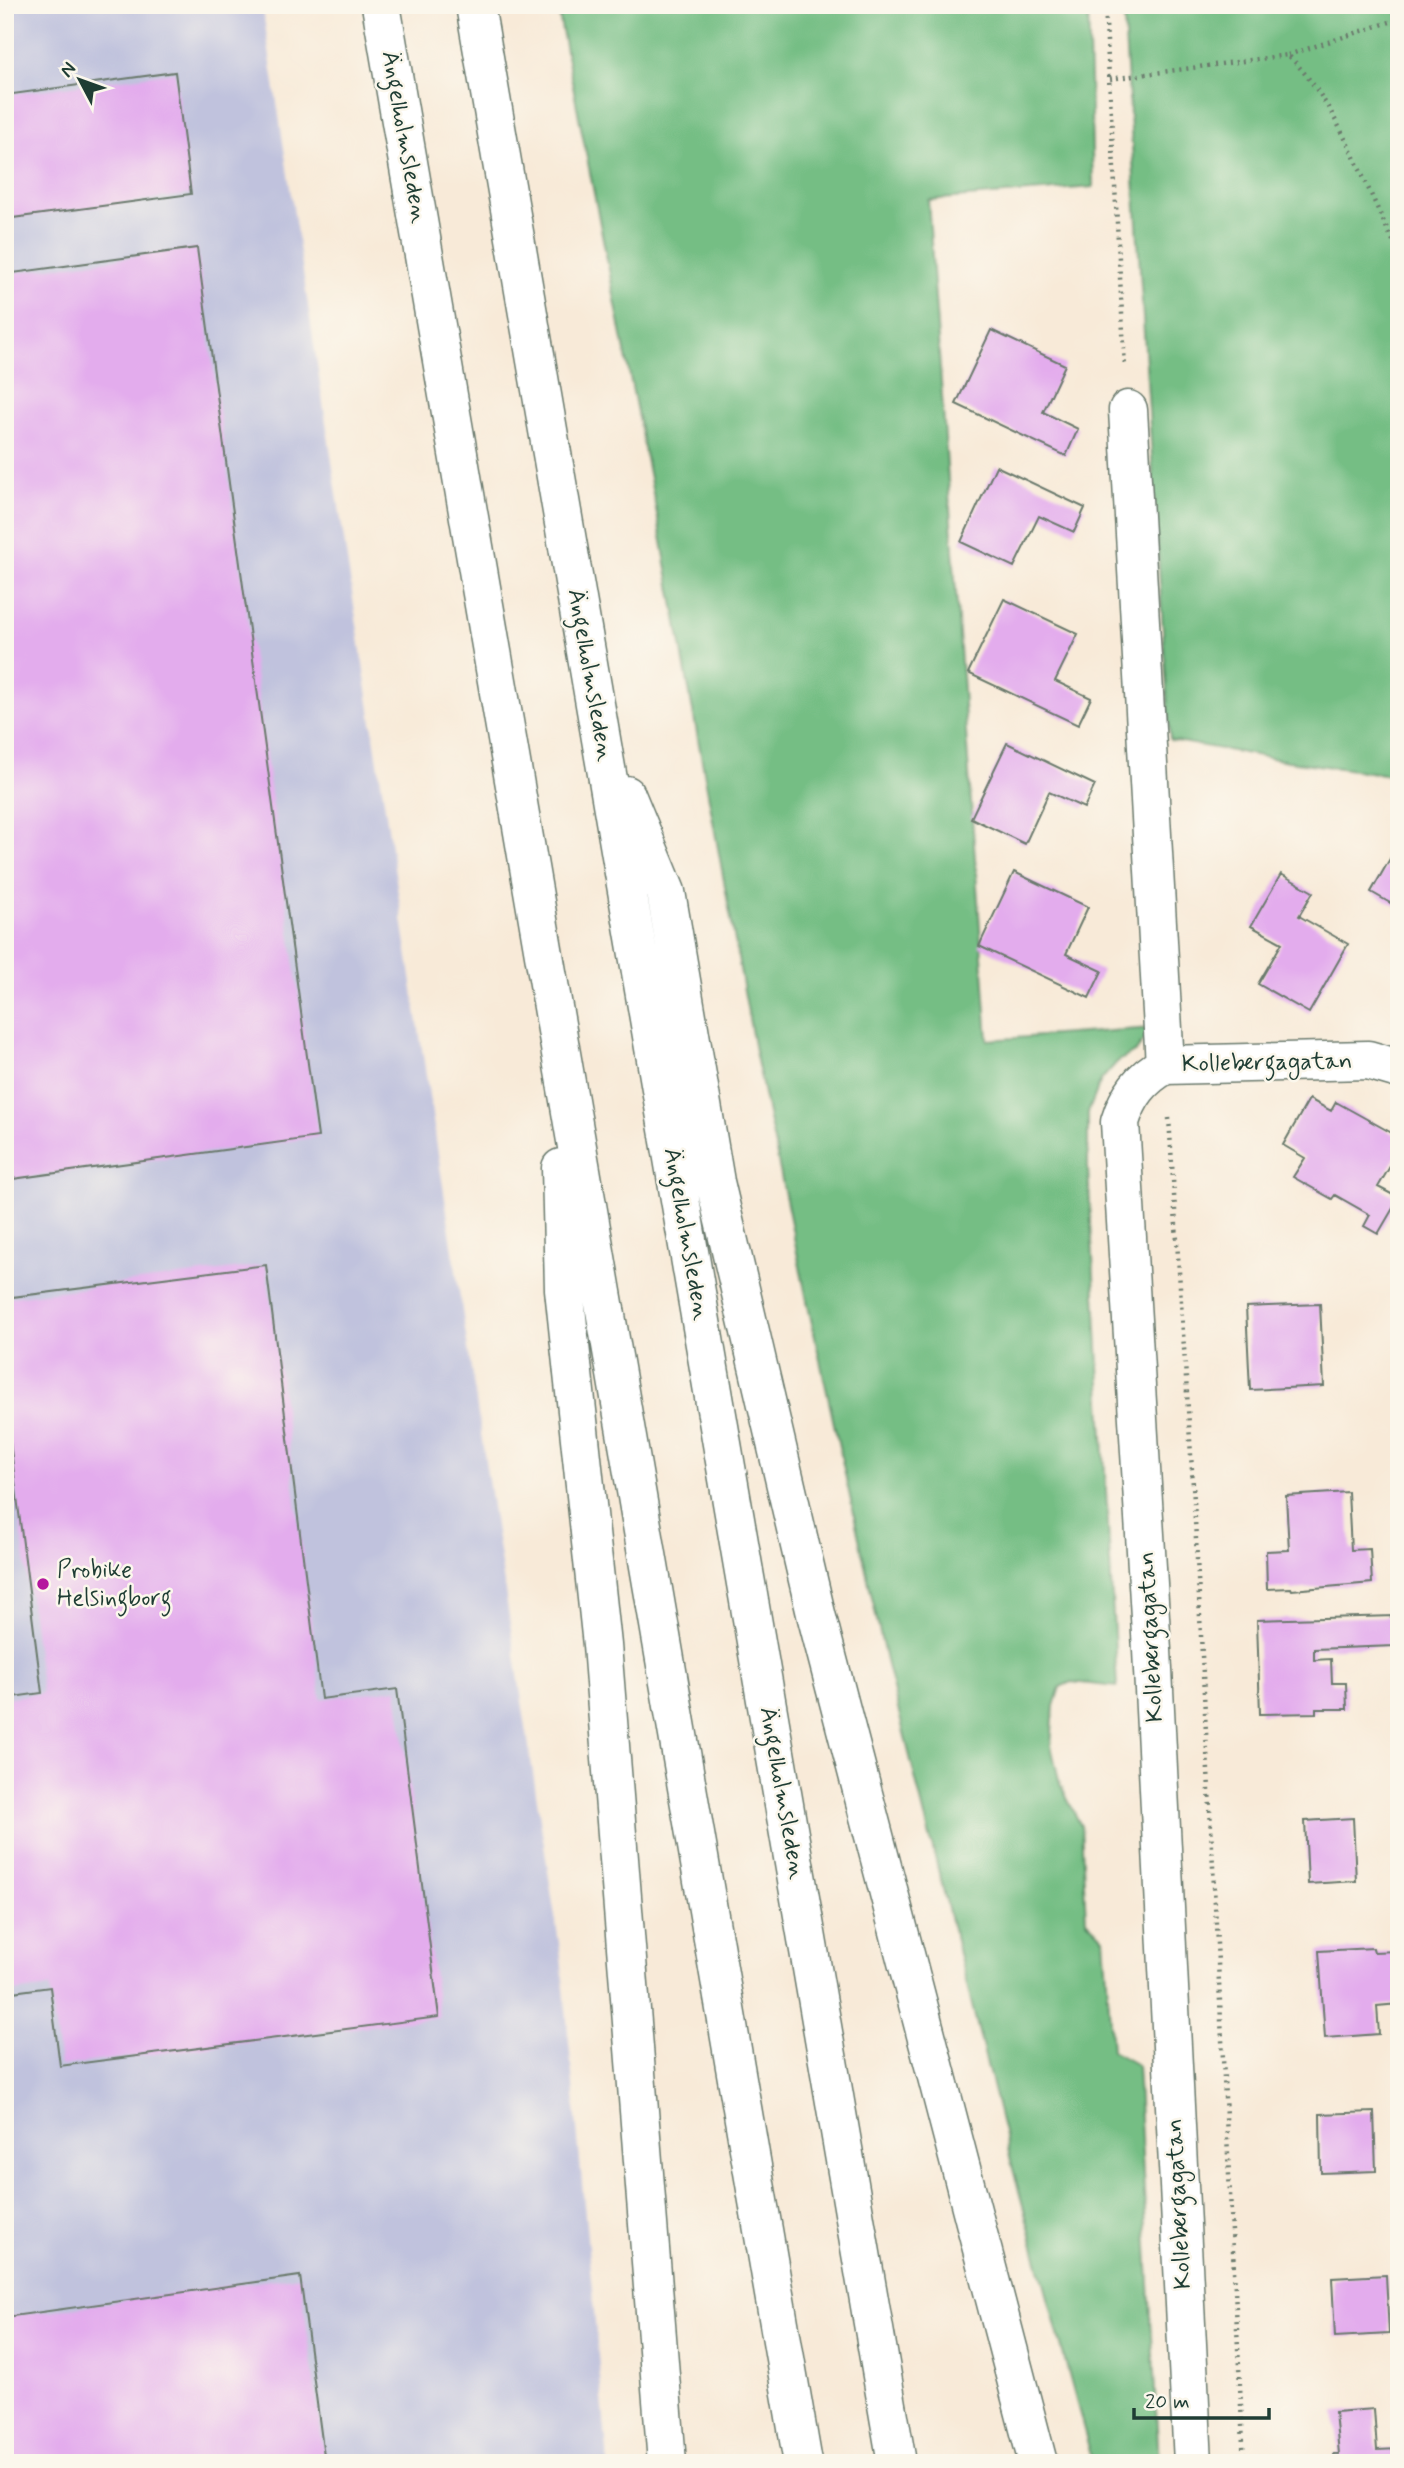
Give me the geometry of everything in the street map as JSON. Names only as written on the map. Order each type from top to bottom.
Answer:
[{"type":"main road","name":"Ängelholmsleden","points":[[381,5],[803,2463]]},
{"type":"main road","name":"Ängelholmsleden","points":[[475,5],[897,2463]]},
{"type":"main road","points":[[1128,410],[1165,1065]]},
{"type":"main road","points":[[600,730],[666,892],[715,1182],[816,1614],[1038,2463]]},
{"type":"main road","points":[[558,1036],[564,1289],[602,1646],[667,2463]]},
{"type":"main road","name":"Kollebergagatan","points":[[1193,2463],[1152,1650],[1121,1122],[1125,1106],[1136,1088],[1148,1075],[1165,1065],[1368,1060],[1399,1069]]},
{"type":"path","points":[[1105,5],[1128,410]]},
{"type":"path","points":[[1110,79],[1288,55],[1399,19]]},
{"type":"path","points":[[1288,55],[1305,72],[1354,156],[1399,252]]},
{"type":"path","points":[[1165,1065],[1194,1501],[1244,2463]]},
{"type":"shaded area","points":[[5,5],[262,5],[561,1956],[608,2463],[5,2463]]},
{"type":"green space","points":[[557,5],[1088,5],[1093,187],[928,200],[988,1040],[1153,1028],[1136,1051],[1117,1062],[1101,1080],[1088,1113],[1088,1169],[1117,1687],[1071,1682],[1060,1687],[1054,1706],[1051,1746],[1060,1784],[1081,1826],[1086,1920],[1104,1938],[1112,2051],[1137,2065],[1159,2463],[1093,2463],[1013,2169],[886,1661],[755,1051],[657,514]]},
{"type":"green space","points":[[1123,5],[1399,5],[1399,776],[1288,761],[1170,740]]},
{"type":"building","points":[[175,72],[191,194],[5,219],[5,95]]},
{"type":"building","points":[[197,248],[318,1137],[5,1180],[5,274]]},
{"type":"building","points":[[991,330],[1065,365],[1043,412],[1078,429],[1066,456],[956,404]]},
{"type":"building","points":[[996,466],[1085,508],[1074,532],[1039,516],[1014,567],[961,542]]},
{"type":"building","points":[[1004,599],[1078,634],[1055,681],[1091,698],[1078,725],[968,673]]},
{"type":"building","points":[[1007,743],[1095,785],[1084,808],[1049,792],[1025,844],[971,818]]},
{"type":"building","points":[[1399,843],[1399,908],[1371,892]]},
{"type":"building","points":[[1014,872],[1088,907],[1066,954],[1102,971],[1089,998],[979,946]]},
{"type":"building","points":[[1281,874],[1313,892],[1299,916],[1348,944],[1309,1013],[1258,984],[1282,943],[1251,926]]},
{"type":"building","points":[[1309,1099],[1331,1111],[1336,1102],[1399,1137],[1399,1151],[1378,1187],[1399,1198],[1378,1234],[1364,1226],[1370,1215],[1335,1195],[1332,1199],[1293,1177],[1305,1158],[1283,1145]]},
{"type":"building","points":[[266,1265],[321,1699],[397,1689],[439,2017],[60,2066],[50,1987],[5,1993],[5,1698],[42,1693],[5,1403],[5,1298]]},
{"type":"building","points":[[1320,1304],[1324,1386],[1250,1390],[1246,1307]]},
{"type":"building","points":[[1348,1492],[1351,1550],[1370,1549],[1372,1583],[1292,1590],[1267,1589],[1266,1551],[1289,1550],[1286,1496]]},
{"type":"building","points":[[1394,1616],[1395,1646],[1314,1649],[1314,1660],[1331,1659],[1332,1683],[1346,1683],[1347,1709],[1316,1709],[1316,1713],[1260,1714],[1257,1620]]},
{"type":"building","points":[[1353,1818],[1356,1881],[1308,1884],[1305,1821]]},
{"type":"building","points":[[1373,1948],[1374,1952],[1397,1951],[1399,2004],[1377,2006],[1379,2034],[1325,2038],[1319,1951]]},
{"type":"building","points":[[1374,2112],[1376,2171],[1321,2173],[1320,2114]]},
{"type":"building","points":[[1386,2275],[1389,2334],[1335,2337],[1332,2278]]},
{"type":"building","points":[[300,2276],[325,2463],[5,2463],[5,2317]]},
{"type":"building","points":[[1374,2409],[1377,2450],[1399,2449],[1399,2463],[1335,2463],[1334,2454],[1339,2454],[1335,2412]]},
{"type":"place","name":"Probike Helsingborg","points":[[43,1584]]}]
